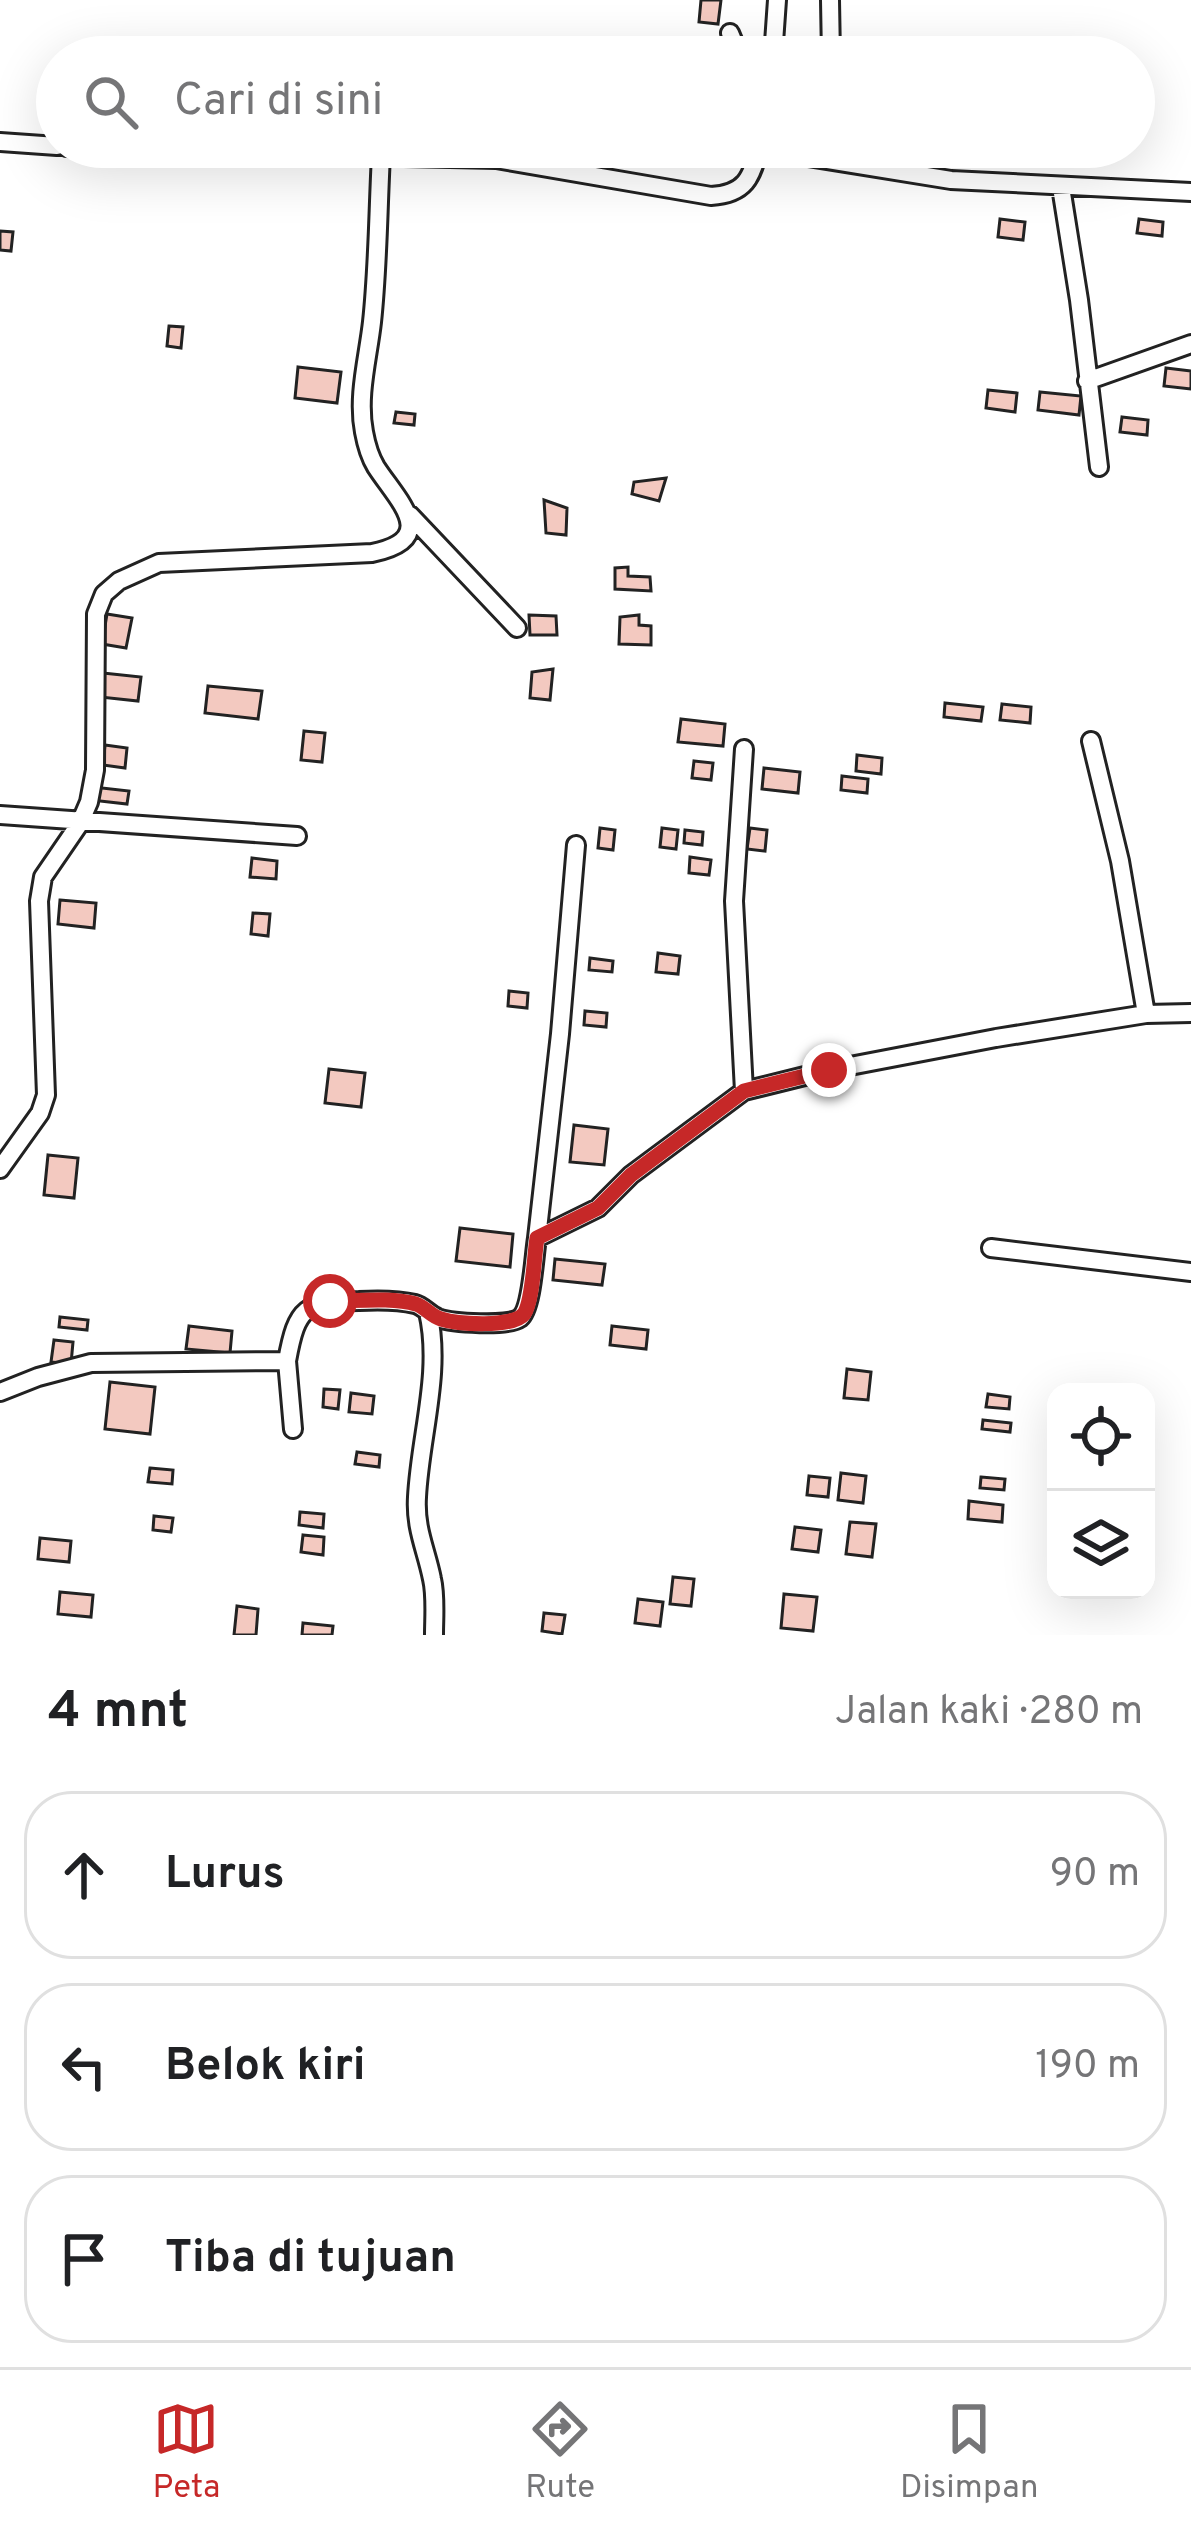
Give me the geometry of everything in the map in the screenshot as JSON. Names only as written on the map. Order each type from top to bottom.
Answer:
[{"type":"street","points":[[774,36],[777,0]]},
{"type":"street","points":[[830,0],[831,36]]},
{"type":"street","points":[[0,142],[36,145]]},
{"type":"street","points":[[379,168],[373,320],[361,411],[364,436],[375,464],[409,514],[517,628]]},
{"type":"street","points":[[548,168],[711,196],[739,189],[752,168]]},
{"type":"street","points":[[894,168],[951,180],[1191,192]]},
{"type":"street","points":[[1061,187],[1099,467]]},
{"type":"street","points":[[1087,382],[1191,344]]},
{"type":"street","points":[[0,1169],[40,1113],[46,1095],[39,901],[43,877],[80,823],[95,770],[96,614],[104,593],[159,563],[389,550],[410,529],[409,514]]},
{"type":"street","points":[[1091,741],[1120,861],[1146,1014]]},
{"type":"street","points":[[744,749],[734,901],[744,1091]]},
{"type":"street","points":[[0,815],[297,836]]},
{"type":"street","points":[[293,1430],[287,1361],[293,1331],[312,1305],[376,1300],[419,1304],[440,1319],[501,1324],[523,1316],[537,1238],[560,1034],[576,845]]},
{"type":"street","points":[[537,1238],[598,1208],[631,1175],[744,1091],[850,1066],[1146,1014],[1191,1013]]},
{"type":"street","points":[[991,1248],[1191,1272]]},
{"type":"street","points":[[428,1312],[433,1336],[428,1414],[416,1499],[418,1530],[432,1580],[434,1635]]},
{"type":"street","points":[[0,1393],[91,1363],[287,1361]]},
{"type":"building","points":[[701,0],[721,0],[718,24],[699,22]]},
{"type":"building","points":[[1000,219],[1025,222],[1023,240],[998,237]]},
{"type":"building","points":[[1139,219],[1163,222],[1162,236],[1137,233]]},
{"type":"building","points":[[0,231],[13,232],[11,251],[0,250]]},
{"type":"building","points":[[169,326],[183,327],[181,348],[167,346]]},
{"type":"building","points":[[298,367],[341,372],[337,403],[295,398]]},
{"type":"building","points":[[1166,368],[1191,371],[1191,389],[1164,386]]},
{"type":"building","points":[[988,390],[1017,393],[1015,412],[986,408]]},
{"type":"building","points":[[1040,392],[1081,396],[1079,415],[1038,410]]},
{"type":"building","points":[[396,412],[415,414],[414,425],[394,423]]},
{"type":"building","points":[[1122,417],[1148,420],[1147,435],[1120,432]]},
{"type":"building","points":[[666,478],[659,501],[632,494],[634,482]]},
{"type":"building","points":[[544,500],[567,508],[566,535],[546,533]]},
{"type":"building","points":[[628,567],[628,576],[650,577],[651,591],[615,589],[615,568]]},
{"type":"building","points":[[107,614],[132,618],[126,648],[102,644]]},
{"type":"building","points":[[529,615],[556,616],[557,635],[530,635]]},
{"type":"building","points":[[639,615],[639,625],[651,626],[651,645],[619,644],[620,617]]},
{"type":"building","points":[[553,669],[550,700],[530,698],[532,672]]},
{"type":"building","points":[[103,673],[141,677],[138,701],[100,697]]},
{"type":"building","points":[[208,686],[262,691],[258,719],[205,713]]},
{"type":"building","points":[[945,703],[983,707],[981,721],[944,717]]},
{"type":"building","points":[[1002,704],[1031,707],[1030,723],[1000,720]]},
{"type":"building","points":[[681,719],[725,724],[723,746],[678,742]]},
{"type":"building","points":[[304,731],[325,733],[322,762],[301,760]]},
{"type":"building","points":[[105,745],[127,748],[125,768],[103,765]]},
{"type":"building","points":[[857,755],[882,758],[881,774],[856,771]]},
{"type":"building","points":[[694,761],[713,763],[711,780],[692,778]]},
{"type":"building","points":[[764,768],[800,772],[798,793],[762,789]]},
{"type":"building","points":[[842,776],[868,779],[867,793],[841,790]]},
{"type":"building","points":[[93,787],[129,791],[127,804],[91,800]]},
{"type":"building","points":[[600,828],[615,830],[613,850],[598,848]]},
{"type":"building","points":[[662,828],[678,830],[676,849],[660,847]]},
{"type":"building","points":[[750,828],[767,830],[765,851],[747,849]]},
{"type":"building","points":[[685,830],[703,832],[702,845],[684,843]]},
{"type":"building","points":[[690,857],[711,860],[709,875],[689,873]]},
{"type":"building","points":[[252,858],[277,861],[276,879],[250,877]]},
{"type":"building","points":[[60,900],[96,903],[94,928],[58,924]]},
{"type":"building","points":[[253,913],[270,914],[268,936],[251,934]]},
{"type":"building","points":[[658,953],[680,956],[678,974],[656,972]]},
{"type":"building","points":[[590,958],[613,961],[612,972],[589,970]]},
{"type":"building","points":[[509,991],[528,993],[527,1008],[508,1006]]},
{"type":"building","points":[[585,1011],[607,1013],[606,1027],[584,1025]]},
{"type":"building","points":[[329,1069],[365,1073],[361,1107],[325,1103]]},
{"type":"building","points":[[574,1125],[608,1129],[604,1165],[570,1162]]},
{"type":"building","points":[[48,1155],[78,1158],[74,1198],[44,1195]]},
{"type":"building","points":[[460,1228],[513,1234],[510,1267],[456,1261]]},
{"type":"building","points":[[555,1259],[605,1264],[602,1285],[553,1280]]},
{"type":"building","points":[[60,1317],[88,1320],[87,1330],[59,1327]]},
{"type":"building","points":[[189,1326],[232,1331],[230,1353],[186,1349]]},
{"type":"building","points":[[612,1326],[648,1330],[646,1349],[610,1345]]},
{"type":"building","points":[[54,1340],[73,1342],[71,1364],[51,1362]]},
{"type":"building","points":[[847,1369],[871,1372],[868,1400],[844,1398]]},
{"type":"building","points":[[110,1382],[155,1387],[150,1434],[105,1429]]},
{"type":"building","points":[[324,1389],[340,1390],[338,1409],[323,1407]]},
{"type":"building","points":[[351,1393],[374,1396],[372,1414],[349,1412]]},
{"type":"building","points":[[988,1394],[1010,1397],[1009,1409],[986,1407]]},
{"type":"building","points":[[983,1420],[1011,1423],[1010,1432],[982,1429]]},
{"type":"building","points":[[357,1452],[380,1455],[379,1467],[355,1464]]},
{"type":"building","points":[[150,1468],[173,1470],[172,1484],[148,1482]]},
{"type":"building","points":[[841,1473],[866,1476],[863,1503],[838,1500]]},
{"type":"building","points":[[809,1476],[830,1478],[828,1497],[807,1495]]},
{"type":"building","points":[[981,1477],[1005,1479],[1004,1490],[980,1488]]},
{"type":"building","points":[[969,1501],[1003,1505],[1002,1522],[968,1519]]},
{"type":"building","points":[[300,1512],[324,1514],[323,1528],[299,1525]]},
{"type":"building","points":[[154,1516],[173,1518],[171,1532],[153,1530]]},
{"type":"building","points":[[850,1522],[876,1524],[872,1557],[846,1554]]},
{"type":"building","points":[[795,1527],[821,1530],[818,1552],[792,1549]]},
{"type":"building","points":[[303,1535],[324,1537],[323,1555],[301,1552]]},
{"type":"building","points":[[40,1538],[71,1541],[69,1562],[38,1559]]},
{"type":"building","points":[[673,1577],[694,1579],[691,1606],[670,1604]]},
{"type":"building","points":[[60,1592],[93,1595],[91,1617],[58,1614]]},
{"type":"building","points":[[784,1594],[817,1597],[813,1631],[781,1628]]},
{"type":"building","points":[[638,1599],[663,1602],[660,1626],[635,1623]]},
{"type":"building","points":[[237,1606],[258,1609],[256,1635],[234,1635]]},
{"type":"building","points":[[544,1613],[565,1615],[562,1634],[542,1631]]},
{"type":"building","points":[[303,1623],[333,1626],[332,1635],[302,1635]]},
{"type":"route","points":[[330,1301],[419,1304],[440,1319],[514,1321],[528,1305],[537,1238],[598,1208],[631,1175],[744,1091],[829,1070]]}]
